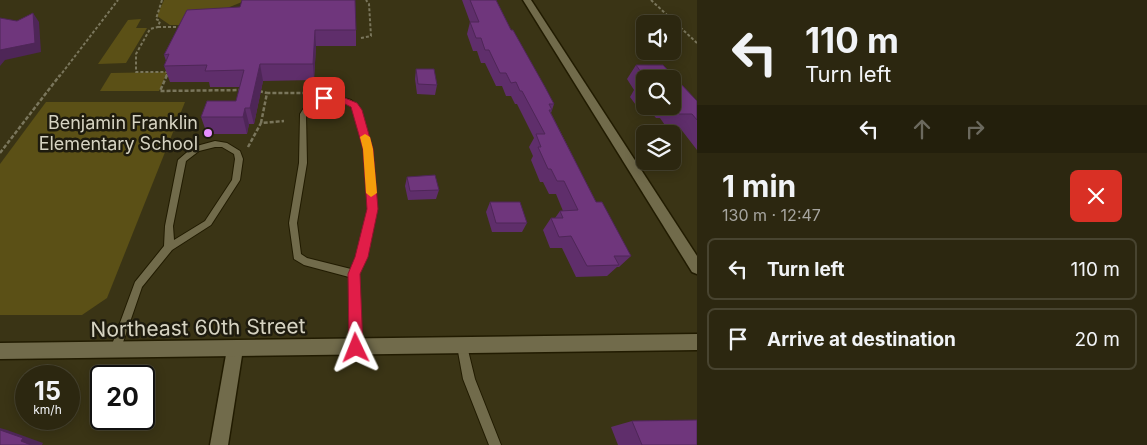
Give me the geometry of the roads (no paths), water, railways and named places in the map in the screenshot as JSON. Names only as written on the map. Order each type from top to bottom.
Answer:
[{"type":"street","points":[[527,0],[697,268]]},
{"type":"street","name":"Northeast 60th Street","points":[[0,352],[697,342]]},
{"type":"street","points":[[219,445],[235,349]]},
{"type":"lane","points":[[354,274],[304,261],[298,256],[293,223],[302,163],[303,114],[309,104],[324,98],[340,98],[354,105],[368,149],[372,209],[362,257],[354,274],[356,348]]},
{"type":"lane","points":[[115,350],[138,285],[169,247],[208,223],[236,180],[239,159],[237,153],[232,148],[215,144],[205,145],[188,154],[182,160],[169,226],[169,247]]},
{"type":"lane","points":[[462,346],[469,380],[496,445]]},
{"type":"place","name":"Benjamin Franklin Elementary School","points":[[208,133]]}]
